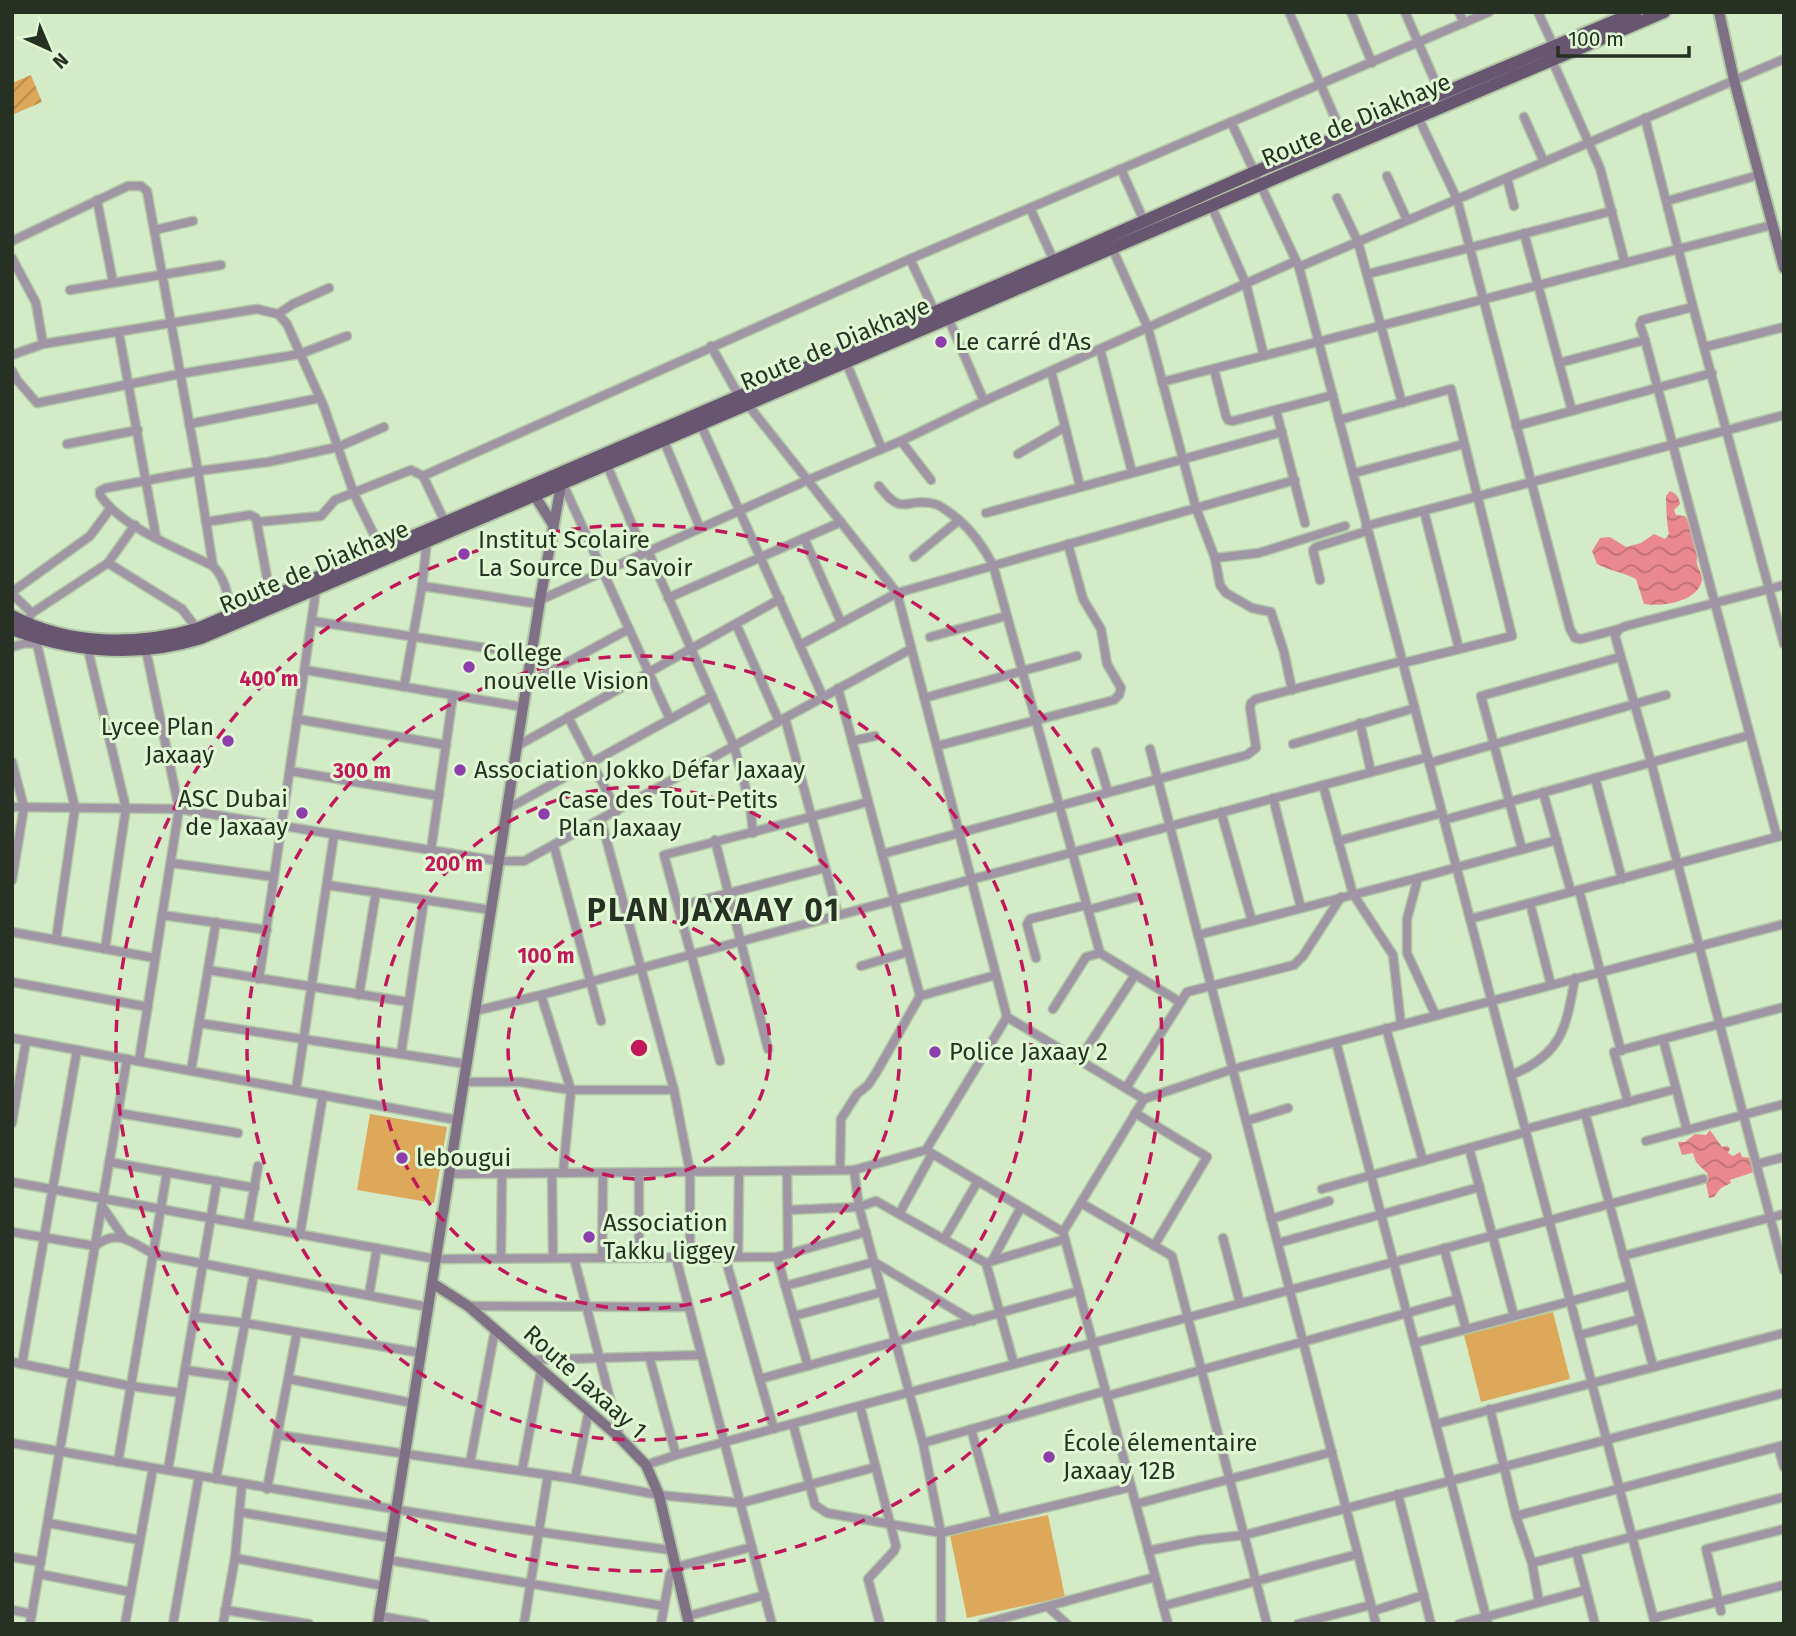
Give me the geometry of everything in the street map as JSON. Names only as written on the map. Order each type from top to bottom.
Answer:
[{"type":"main road","name":"Route de Diakhaye","points":[[561,478],[607,466],[701,425],[744,400],[846,362],[1418,117],[1636,12]]},
{"type":"main road","name":"Route de Diakhaye","points":[[12,629],[38,642],[124,651],[146,650],[201,638],[427,541],[561,478],[744,400],[935,312],[1255,172],[1441,95],[1664,12]]},
{"type":"main road","name":"Route de Diakhaye","points":[[12,617],[29,618],[55,633],[114,641],[166,637],[197,629],[445,522],[532,491]]},
{"type":"street","points":[[1289,12],[1343,136]]},
{"type":"street","points":[[1351,12],[1372,63]]},
{"type":"street","points":[[1405,12],[1441,95]]},
{"type":"street","points":[[1459,12],[1464,23]]},
{"type":"street","points":[[423,476],[910,258],[1489,12]]},
{"type":"street","points":[[1538,12],[1600,168],[1625,263]]},
{"type":"street","points":[[1719,12],[1772,225],[1781,245],[1784,268]]},
{"type":"street","points":[[422,586],[539,602],[1246,284],[1358,242],[1784,59]]},
{"type":"street","points":[[1418,117],[1457,199],[1545,543],[1572,635],[1581,639],[1784,585]]},
{"type":"street","points":[[1524,117],[1544,162]]},
{"type":"street","points":[[1645,118],[1784,644]]},
{"type":"street","points":[[1231,122],[1298,264],[1655,1621],[1720,1606],[1784,1585]]},
{"type":"street","points":[[1121,169],[1144,221]]},
{"type":"street","points":[[1667,201],[1759,175]]},
{"type":"street","points":[[1387,176],[1407,220]]},
{"type":"street","points":[[1507,178],[1514,206]]},
{"type":"street","points":[[12,241],[128,186],[141,186],[149,197],[213,566]]},
{"type":"street","points":[[1337,198],[1358,242],[1402,403]]},
{"type":"street","points":[[97,200],[113,282]]},
{"type":"street","points":[[1211,205],[1246,284],[1264,356]]},
{"type":"street","points":[[1030,208],[1054,261]]},
{"type":"street","points":[[1368,274],[1612,211]]},
{"type":"street","points":[[155,229],[193,221]]},
{"type":"street","points":[[1162,382],[1772,225]]},
{"type":"street","points":[[1524,233],[1572,411]]},
{"type":"street","points":[[1112,248],[1148,328],[1195,508],[1215,558],[1220,585],[1226,593],[1252,608],[1271,612],[1284,652],[1292,691]]},
{"type":"street","points":[[12,258],[36,303],[43,344]]},
{"type":"street","points":[[910,258],[935,312]]},
{"type":"street","points":[[70,290],[221,265]]},
{"type":"street","points":[[278,314],[329,288]]},
{"type":"street","points":[[1471,919],[1781,836],[1750,734],[1640,325],[1642,320],[1693,307]]},
{"type":"street","points":[[12,355],[43,344],[257,309],[278,314],[287,324],[320,398],[354,494],[381,550]]},
{"type":"street","points":[[948,318],[984,401]]},
{"type":"street","points":[[1705,347],[1784,327]]},
{"type":"street","points":[[119,333],[156,537]]},
{"type":"street","points":[[12,371],[15,382],[37,402],[129,383],[300,354],[347,335]]},
{"type":"street","points":[[1559,363],[1645,340]]},
{"type":"street","points":[[711,346],[744,400],[897,593],[1007,1017],[1144,1099]]},
{"type":"street","points":[[1100,349],[1132,472]]},
{"type":"street","points":[[846,362],[882,449]]},
{"type":"street","points":[[1214,369],[1228,420],[1233,421],[1333,395]]},
{"type":"street","points":[[1051,371],[1080,486]]},
{"type":"street","points":[[1516,426],[1712,373]]},
{"type":"street","points":[[882,854],[1252,752],[1256,744],[1250,708],[1251,702],[1256,699],[1512,636],[1451,389],[1339,420]]},
{"type":"street","points":[[189,424],[320,398]]},
{"type":"street","points":[[1276,410],[1305,523]]},
{"type":"street","points":[[1320,580],[1313,550],[1366,528],[1784,415]]},
{"type":"street","points":[[701,425],[823,697]]},
{"type":"street","points":[[232,615],[223,578],[213,566],[156,537],[110,509],[99,494],[102,490],[338,447],[384,427]]},
{"type":"street","points":[[1018,454],[1065,427]]},
{"type":"street","points":[[67,444],[138,430]]},
{"type":"street","points":[[986,513],[1282,432]]},
{"type":"street","points":[[664,441],[700,528]]},
{"type":"street","points":[[901,441],[931,480]]},
{"type":"street","points":[[1354,473],[1464,444]]},
{"type":"street","points":[[607,466],[734,746],[750,804],[753,833]]},
{"type":"street","points":[[257,522],[321,516],[335,500],[411,470],[423,476],[445,522]]},
{"type":"street","points":[[425,1624],[379,1620],[539,602],[561,478]]},
{"type":"street","points":[[561,478],[670,719]]},
{"type":"street","points":[[800,645],[897,593],[1295,480]]},
{"type":"street","points":[[879,486],[896,504],[938,504],[970,530],[993,565],[1100,953],[1180,1002]]},
{"type":"street","points":[[532,491],[552,523]]},
{"type":"street","points":[[110,509],[90,536],[12,593],[29,618],[108,563],[135,525]]},
{"type":"street","points":[[1424,511],[1460,649]]},
{"type":"street","points":[[206,522],[250,515],[257,518],[271,599]]},
{"type":"street","points":[[914,557],[959,520]]},
{"type":"street","points":[[668,598],[841,522]]},
{"type":"street","points":[[1215,558],[1259,553],[1345,526]]},
{"type":"street","points":[[804,538],[841,622]]},
{"type":"street","points":[[404,687],[427,541]]},
{"type":"street","points":[[937,746],[1114,700],[1119,695],[1121,688],[1107,664],[1101,629],[1083,599],[1068,544]]},
{"type":"street","points":[[108,563],[182,609],[197,629]]},
{"type":"street","points":[[260,979],[316,590]]},
{"type":"street","points":[[517,746],[779,600]]},
{"type":"street","points":[[930,638],[1006,616]]},
{"type":"street","points":[[312,621],[531,655]]},
{"type":"street","points":[[736,624],[782,720],[838,915]]},
{"type":"street","points":[[527,684],[629,629]]},
{"type":"street","points":[[1619,629],[1615,636],[1620,657],[1651,762],[1784,1270]]},
{"type":"street","points":[[12,647],[38,642],[75,808],[56,940]]},
{"type":"street","points":[[88,649],[126,808],[104,949]]},
{"type":"street","points":[[12,807],[179,810],[498,861],[524,861],[911,649]]},
{"type":"street","points":[[139,1061],[179,810],[146,650]]},
{"type":"street","points":[[924,698],[1077,656]]},
{"type":"street","points":[[1522,849],[1481,696],[1620,657]]},
{"type":"street","points":[[305,670],[523,707]]},
{"type":"street","points":[[838,688],[920,996]]},
{"type":"street","points":[[431,850],[453,695]]},
{"type":"street","points":[[475,1011],[1371,772],[1494,745],[1666,695]]},
{"type":"street","points":[[507,809],[712,696]]},
{"type":"street","points":[[1293,744],[1415,708]]},
{"type":"street","points":[[568,717],[617,811]]},
{"type":"street","points":[[298,719],[446,745]]},
{"type":"street","points":[[1360,723],[1371,772]]},
{"type":"street","points":[[1338,841],[1509,802],[1750,734]]},
{"type":"street","points":[[852,741],[875,736]]},
{"type":"street","points":[[1150,749],[1376,1624]]},
{"type":"street","points":[[1096,752],[1108,792]]},
{"type":"street","points":[[12,762],[24,807],[12,880]]},
{"type":"street","points":[[290,771],[439,796]]},
{"type":"street","points":[[1595,778],[1622,878]]},
{"type":"street","points":[[1323,785],[1353,894],[1393,955],[1397,969],[1401,1024]]},
{"type":"street","points":[[1543,792],[1601,972],[1621,1051]]},
{"type":"street","points":[[1273,798],[1301,908]]},
{"type":"street","points":[[720,1061],[664,855],[868,802]]},
{"type":"street","points":[[1222,812],[1252,921]]},
{"type":"street","points":[[601,820],[674,1090],[690,1172],[690,1258]]},
{"type":"street","points":[[296,1090],[334,835]]},
{"type":"street","points":[[1198,935],[1557,840]]},
{"type":"street","points":[[715,841],[768,1049]]},
{"type":"street","points":[[554,846],[601,1021]]},
{"type":"street","points":[[171,863],[274,877]]},
{"type":"street","points":[[679,906],[825,868]]},
{"type":"street","points":[[1418,878],[1407,919],[1407,953],[1435,1014]]},
{"type":"street","points":[[327,885],[491,910]]},
{"type":"street","points":[[359,995],[376,892]]},
{"type":"street","points":[[1036,958],[1027,924],[1030,919],[1136,897]]},
{"type":"street","points":[[1126,1088],[1187,992],[1294,965],[1303,956],[1341,897]]},
{"type":"street","points":[[401,1054],[424,900]]},
{"type":"street","points":[[1530,903],[1551,985]]},
{"type":"street","points":[[162,915],[267,930]]},
{"type":"street","points":[[191,1071],[216,922]]},
{"type":"street","points":[[788,1210],[859,1207],[876,1202],[989,1262],[1064,1236],[1144,1099],[1233,1069],[1784,924]]},
{"type":"street","points":[[12,932],[155,958]]},
{"type":"street","points":[[860,966],[908,952]]},
{"type":"street","points":[[1053,1009],[1086,957],[1100,953]]},
{"type":"street","points":[[1393,955],[1407,953]]},
{"type":"street","points":[[208,970],[408,1002]]},
{"type":"street","points":[[840,1170],[841,1119],[857,1094],[876,1073],[920,996],[996,975]]},
{"type":"street","points":[[1079,1060],[1135,975]]},
{"type":"street","points":[[1511,1075],[1535,1066],[1551,1051],[1567,1021],[1575,978]]},
{"type":"street","points":[[12,982],[148,1007]]},
{"type":"street","points":[[541,995],[571,1090],[563,1173]]},
{"type":"street","points":[[1628,1102],[1614,1052],[1784,1007]]},
{"type":"street","points":[[899,1214],[929,1152],[1007,1017]]},
{"type":"street","points":[[199,1023],[466,1064]]},
{"type":"street","points":[[1386,1028],[1423,1161]]},
{"type":"street","points":[[12,1038],[457,1120]]},
{"type":"street","points":[[1663,1040],[1687,1130]]},
{"type":"street","points":[[12,1123],[26,1041]]},
{"type":"street","points":[[1336,1042],[1487,1620]]},
{"type":"street","points":[[77,1050],[44,1237],[17,1363],[131,1387],[181,1393]]},
{"type":"street","points":[[30,1624],[127,1059]]},
{"type":"street","points":[[464,1082],[520,1083],[571,1090],[674,1090]]},
{"type":"street","points":[[1322,1189],[1676,1089]]},
{"type":"street","points":[[300,1234],[323,1095]]},
{"type":"street","points":[[1646,1141],[1784,1104]]},
{"type":"street","points":[[1246,1121],[1288,1108]]},
{"type":"street","points":[[118,1113],[238,1133]]},
{"type":"street","points":[[1135,1113],[1208,1157],[1154,1246]]},
{"type":"street","points":[[1585,1113],[1653,1366]]},
{"type":"street","points":[[1469,1148],[1514,1316]]},
{"type":"street","points":[[449,1174],[854,1170],[929,1152],[1021,1207],[1064,1236],[1168,1624]]},
{"type":"street","points":[[1757,1164],[1784,1157]]},
{"type":"street","points":[[109,1162],[255,1188]]},
{"type":"street","points":[[248,1224],[258,1166]]},
{"type":"street","points":[[854,1170],[859,1207],[923,1443],[941,1532],[941,1624]]},
{"type":"street","points":[[738,1257],[739,1171]]},
{"type":"street","points":[[788,1171],[788,1254]]},
{"type":"street","points":[[118,1462],[167,1172]]},
{"type":"street","points":[[639,1172],[639,1258]]},
{"type":"street","points":[[552,1173],[553,1258]]},
{"type":"street","points":[[602,1258],[603,1173]]},
{"type":"street","points":[[501,1258],[502,1174]]},
{"type":"street","points":[[646,1465],[1703,1179]]},
{"type":"street","points":[[168,1470],[217,1181]]},
{"type":"street","points":[[944,1239],[978,1181]]},
{"type":"street","points":[[12,1182],[103,1202],[211,1217],[436,1259],[777,1257],[866,1232]]},
{"type":"street","points":[[1278,1243],[1480,1187]]},
{"type":"street","points":[[1272,1219],[1329,1201]]},
{"type":"street","points":[[103,1202],[124,1238]]},
{"type":"street","points":[[1081,1203],[1172,1256],[1268,1624]]},
{"type":"street","points":[[1014,1364],[989,1262],[1021,1207]]},
{"type":"street","points":[[1623,1256],[1784,1214]]},
{"type":"street","points":[[12,1232],[95,1246],[110,1237],[124,1238],[153,1254],[428,1307]]},
{"type":"street","points":[[1223,1238],[1240,1303]]},
{"type":"street","points":[[369,1295],[377,1248]]},
{"type":"street","points":[[1444,1248],[1466,1329]]},
{"type":"street","points":[[725,1257],[774,1429]]},
{"type":"street","points":[[777,1257],[808,1366]]},
{"type":"street","points":[[574,1258],[620,1438]]},
{"type":"street","points":[[676,1258],[772,1624]]},
{"type":"street","points":[[785,1286],[874,1262],[973,1321]]},
{"type":"street","points":[[216,1479],[254,1274]]},
{"type":"street","name":"Route Jaxaay 1","points":[[432,1283],[468,1306],[527,1360],[589,1410],[646,1465],[659,1495],[689,1620]]},
{"type":"street","points":[[1415,1343],[1631,1285]]},
{"type":"street","points":[[794,1316],[882,1292]]},
{"type":"street","points":[[760,1379],[1079,1292]]},
{"type":"street","points":[[923,1443],[1458,1299]]},
{"type":"street","points":[[468,1306],[689,1307]]},
{"type":"street","points":[[194,1317],[421,1353]]},
{"type":"street","points":[[1580,1335],[1640,1319]]},
{"type":"street","points":[[470,1463],[495,1330]]},
{"type":"street","points":[[267,1489],[297,1332]]},
{"type":"street","points":[[1436,1424],[1784,1333]]},
{"type":"street","points":[[527,1360],[702,1355]]},
{"type":"street","points":[[649,1356],[676,1455]]},
{"type":"street","points":[[185,1370],[235,1377]]},
{"type":"street","points":[[522,1471],[541,1370]]},
{"type":"street","points":[[289,1379],[413,1403]]},
{"type":"street","points":[[1148,1551],[1199,1540],[1245,1535],[1784,1393]]},
{"type":"street","points":[[860,1406],[896,1546],[868,1579],[880,1624]]},
{"type":"street","points":[[1490,1409],[1516,1516],[1532,1563],[1539,1602]]},
{"type":"street","points":[[575,1479],[589,1410]]},
{"type":"street","points":[[793,1424],[815,1505],[821,1510],[889,1524],[941,1532],[1131,1488]]},
{"type":"street","points":[[971,1429],[996,1519]]},
{"type":"street","points":[[279,1435],[575,1479],[659,1495],[741,1503],[876,1467]]},
{"type":"street","points":[[12,1443],[396,1510],[538,1533],[671,1550]]},
{"type":"street","points":[[1516,1516],[1781,1446],[1784,1467]]},
{"type":"street","points":[[1136,1504],[1332,1452]]},
{"type":"street","points":[[125,1624],[153,1468]]},
{"type":"street","points":[[524,1624],[548,1475]]},
{"type":"street","points":[[173,1624],[199,1476]]},
{"type":"street","points":[[223,1624],[235,1558],[242,1484]]},
{"type":"street","points":[[1398,1494],[1431,1624]]},
{"type":"street","points":[[1532,1563],[1784,1497]]},
{"type":"street","points":[[239,1512],[391,1538]]},
{"type":"street","points":[[48,1522],[140,1540]]},
{"type":"street","points":[[1720,1606],[1706,1549],[1784,1529]]},
{"type":"street","points":[[661,1624],[670,1574],[676,1567],[752,1547]]},
{"type":"street","points":[[1576,1551],[1595,1624]]},
{"type":"street","points":[[1163,1606],[1358,1554]]},
{"type":"street","points":[[12,1557],[41,1562]]},
{"type":"street","points":[[235,1558],[384,1586]]},
{"type":"street","points":[[388,1560],[664,1606]]},
{"type":"street","points":[[39,1574],[131,1592]]},
{"type":"street","points":[[982,1624],[1155,1577]]},
{"type":"street","points":[[1459,1624],[1487,1620],[1539,1602],[1586,1590]]},
{"type":"street","points":[[689,1620],[765,1595]]},
{"type":"street","points":[[1298,1624],[1424,1595]]},
{"type":"street","points":[[1048,1607],[1067,1624]]},
{"type":"street","points":[[12,1610],[32,1614]]},
{"type":"street","points":[[225,1610],[309,1624]]},
{"type":"shaded area","points":[[31,75],[42,102],[12,115],[12,83]]},
{"type":"shaded area","name":"lebougui","points":[[370,1114],[447,1127],[434,1203],[357,1190]]},
{"type":"shaded area","points":[[1553,1312],[1570,1379],[1481,1402],[1464,1335]]},
{"type":"shaded area","points":[[1048,1515],[1065,1597],[967,1618],[950,1535]]},
{"type":"water","points":[[1670,491],[1676,494],[1680,502],[1674,510],[1676,515],[1685,516],[1695,536],[1698,548],[1697,564],[1702,580],[1694,593],[1687,598],[1669,604],[1644,604],[1636,579],[1597,564],[1592,551],[1600,538],[1610,537],[1626,547],[1641,543],[1654,534],[1665,539],[1669,534],[1666,496]]},
{"type":"water","points":[[1710,1130],[1722,1147],[1730,1148],[1728,1153],[1733,1156],[1740,1152],[1742,1157],[1752,1158],[1757,1171],[1730,1180],[1731,1183],[1709,1198],[1705,1178],[1708,1174],[1696,1162],[1693,1153],[1682,1155],[1678,1142],[1685,1142],[1695,1134],[1706,1135]]},
{"type":"place","name":"Le carré d'As","points":[[941,342]]},
{"type":"place","name":"Institut Scolaire La Source Du Savoir","points":[[464,554]]},
{"type":"place","name":"College nouvelle Vision","points":[[469,667]]},
{"type":"place","name":"Lycee Plan Jaxaay","points":[[228,741]]},
{"type":"place","name":"Association Jokko Défar Jaxaay","points":[[460,770]]},
{"type":"place","name":"ASC Dubai de Jaxaay","points":[[302,813]]},
{"type":"place","name":"Case des Tout-Petits Plan Jaxaay","points":[[544,814]]},
{"type":"place","name":"Police Jaxaay 2","points":[[935,1052]]},
{"type":"place","name":"lebougui","points":[[402,1158]]},
{"type":"place","name":"Association Takku liggey","points":[[589,1237]]},
{"type":"place","name":"École élementaire Jaxaay 12B","points":[[1049,1457]]},
{"type":"district","name":"PLAN JAXAAY 01","points":[[714,910]]}]
